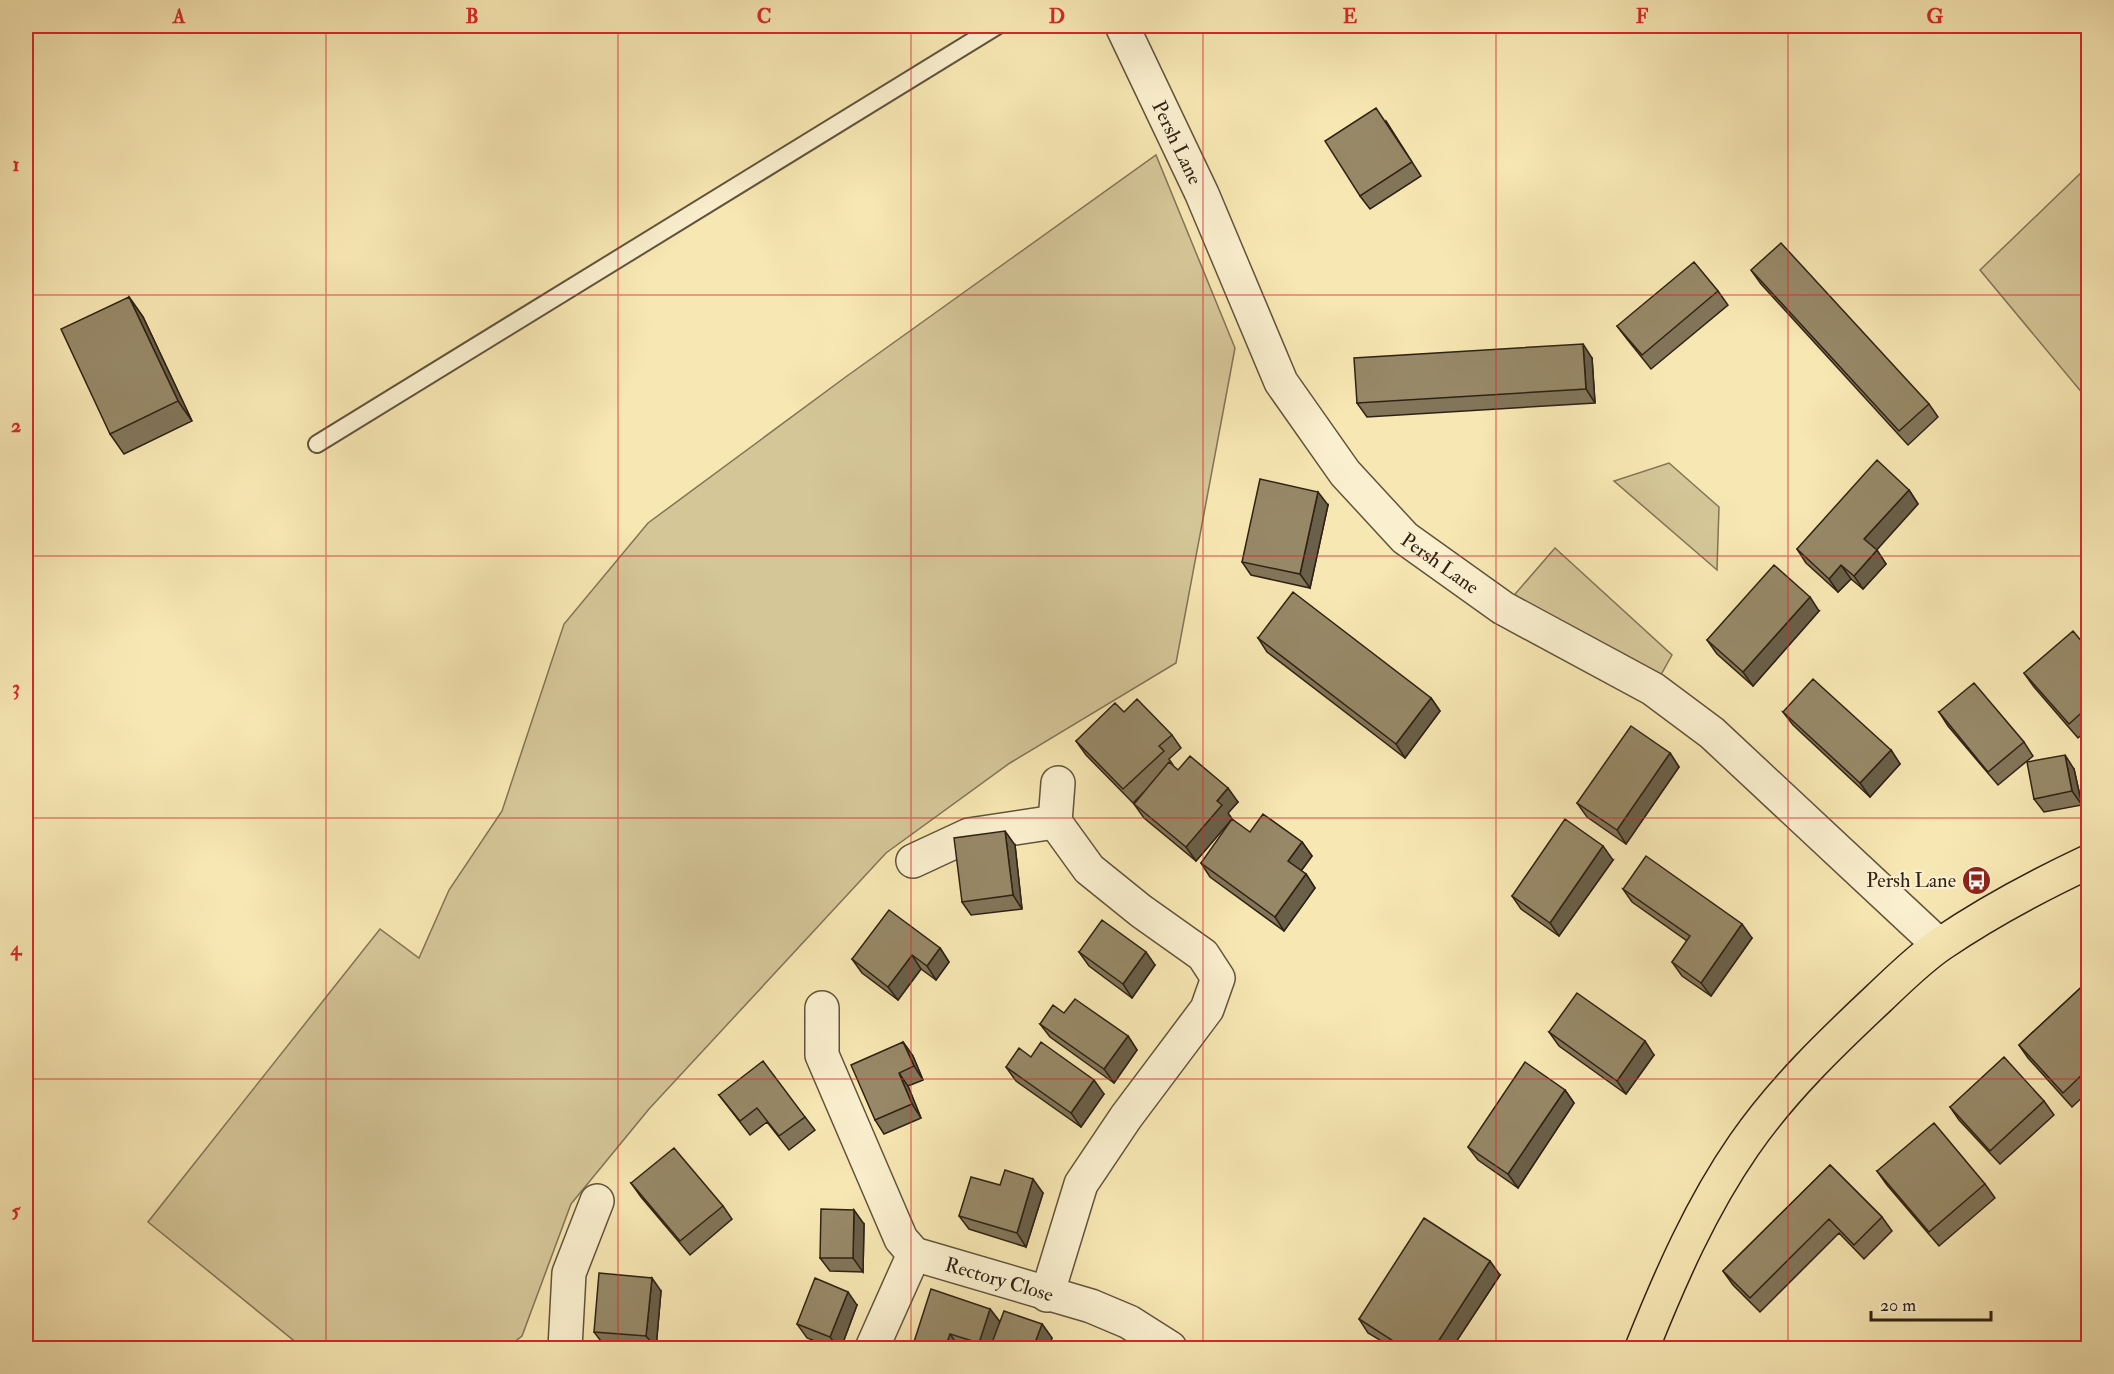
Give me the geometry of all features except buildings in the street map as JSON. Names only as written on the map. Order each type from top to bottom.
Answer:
[{"type":"highway","points":[[1642,1348],[1695,1228],[1744,1144],[1833,1042],[1939,945],[2024,893],[2088,862]]},
{"type":"street","name":"Persh Lane","points":[[1122,26],[1202,194],[1281,382],[1345,473],[1405,538],[1503,608],[1653,689],[1712,734],[1939,945]]},
{"type":"street","points":[[1047,1295],[1081,1184],[1126,1117],[1207,1009],[1218,978],[1203,955],[1141,911],[1089,869],[1055,822],[1058,783]]},
{"type":"street","points":[[913,861],[969,835],[1055,822]]},
{"type":"street","points":[[822,1008],[822,1055],[901,1239],[914,1254],[872,1348]]},
{"type":"street","points":[[565,1348],[569,1273],[597,1201]]},
{"type":"street","name":"Rectory Close","points":[[914,1254],[1047,1295],[1091,1306],[1129,1322],[1170,1348]]},
{"type":"lane","points":[[317,444],[997,26]]},
{"type":"shaded area","points":[[1156,155],[1235,348],[1176,663],[1010,763],[886,853],[649,1109],[571,1204],[522,1336],[506,1348],[303,1348],[148,1222],[380,929],[419,958],[449,890],[502,811],[564,624],[648,523],[847,376]]},
{"type":"shaded area","points":[[2088,166],[2088,400],[1980,270]]},
{"type":"shaded area","points":[[1669,463],[1719,507],[1717,570],[1614,481]]},
{"type":"shaded area","points":[[1555,548],[1672,655],[1653,689],[1503,608]]},
{"type":"place","name":"Persh Lane","points":[[1977,880]]}]
